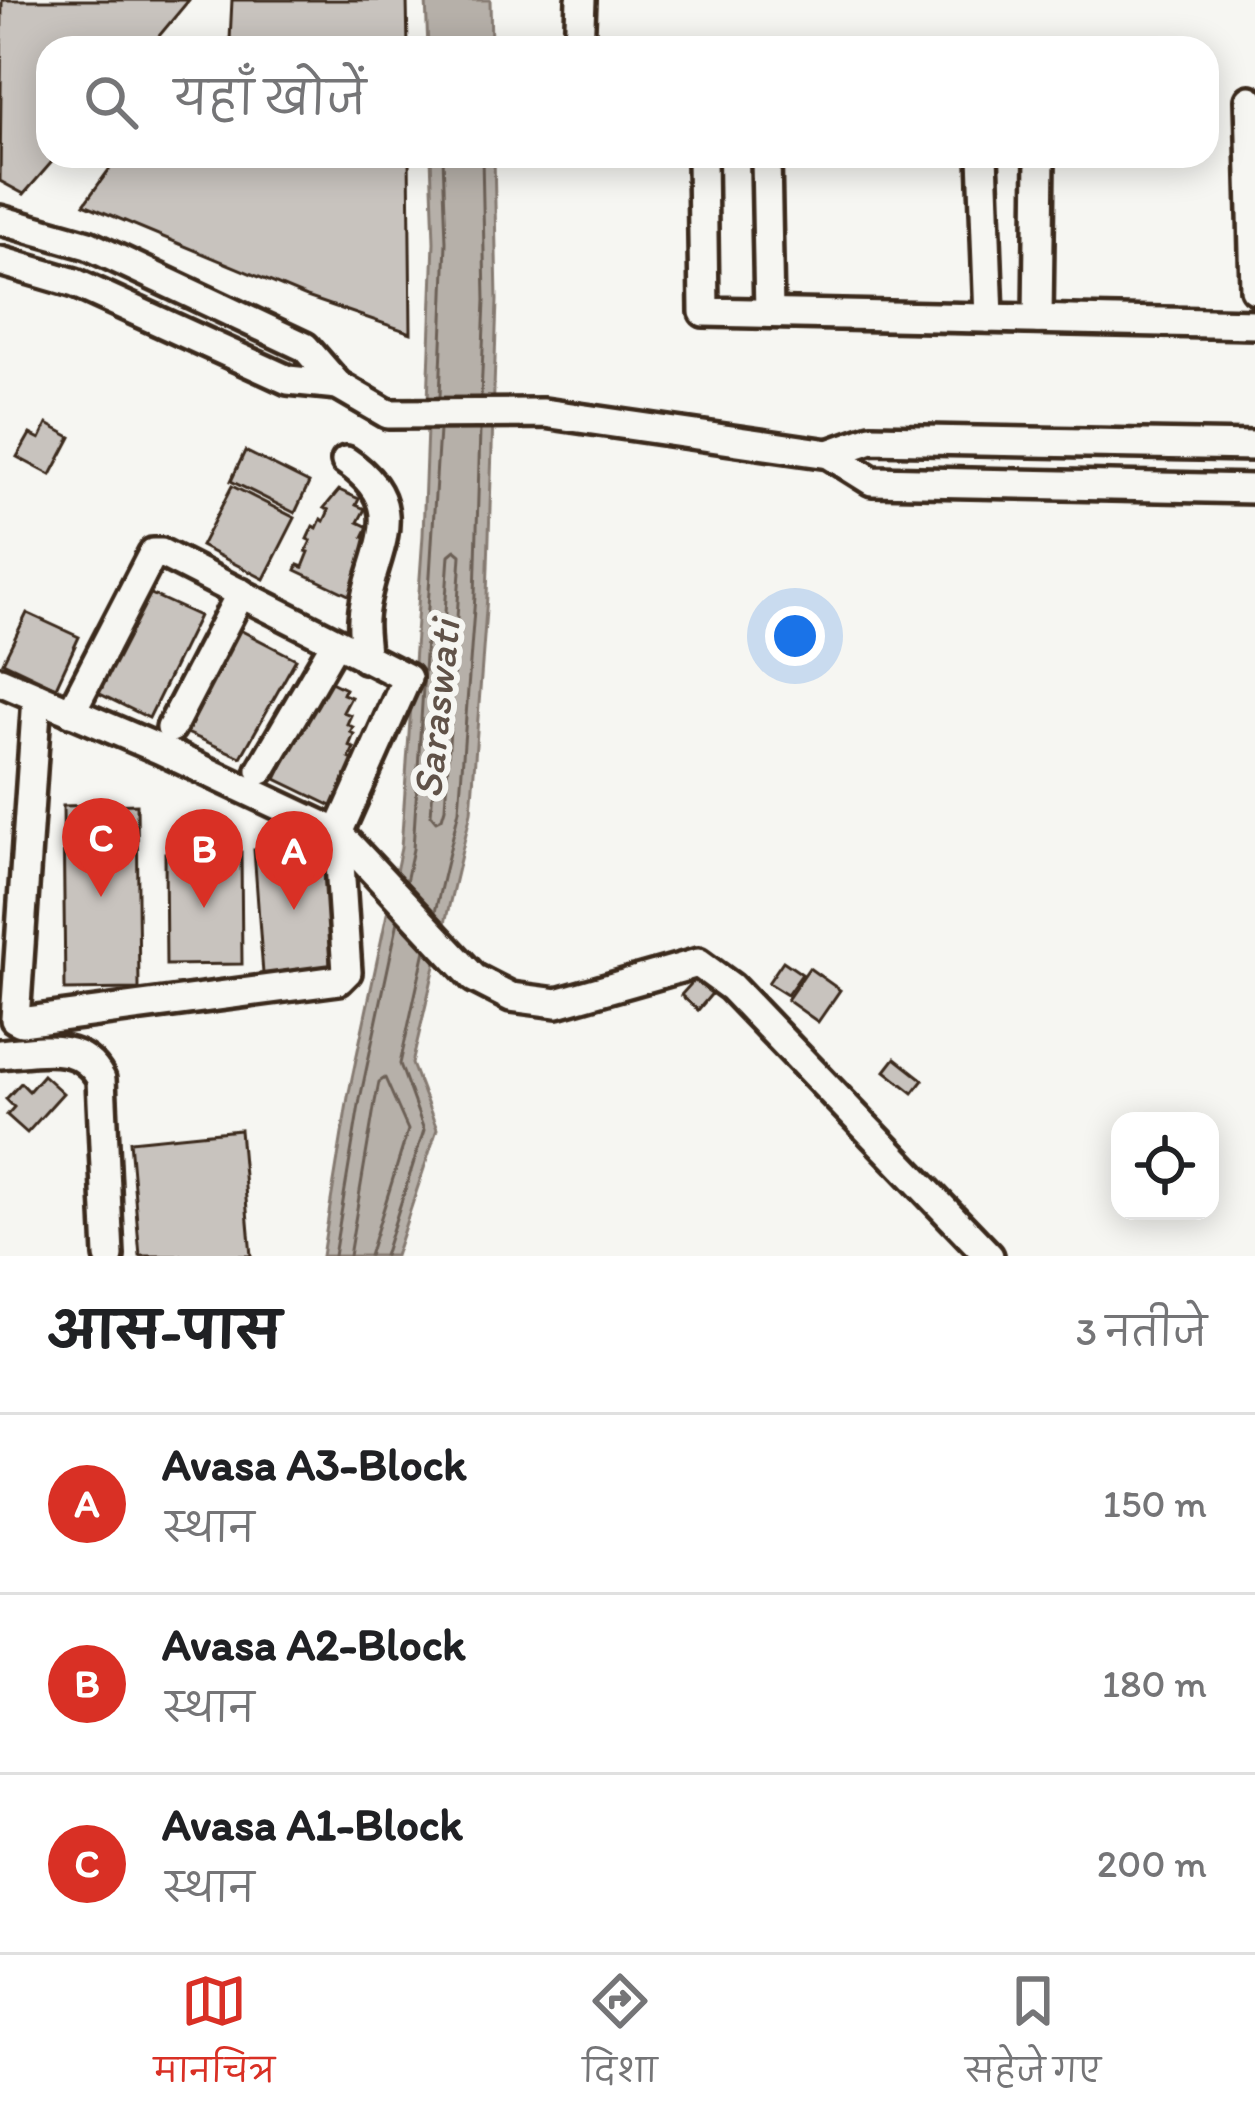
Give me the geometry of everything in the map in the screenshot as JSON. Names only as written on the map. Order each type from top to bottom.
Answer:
[{"type":"street","points":[[579,36],[580,0]]},
{"type":"street","points":[[1250,100],[1255,289]]},
{"type":"street","points":[[702,168],[704,312],[1255,324]]},
{"type":"street","points":[[766,168],[769,313]]},
{"type":"street","points":[[983,168],[989,318]]},
{"type":"street","points":[[1038,319],[1040,168]]},
{"type":"street","points":[[0,220],[88,245],[305,347],[338,385],[388,414],[544,413],[829,454],[872,481],[1255,489]]},
{"type":"street","points":[[0,261],[75,284],[288,380],[338,385]]},
{"type":"street","points":[[829,454],[872,439],[1255,446]]},
{"type":"street","points":[[346,460],[377,493],[388,521],[363,616],[365,658]]},
{"type":"street","points":[[38,697],[15,1019],[21,1022],[339,980],[347,972],[338,833],[406,678],[153,553],[71,712]]},
{"type":"street","points":[[172,728],[242,593]]},
{"type":"street","points":[[261,770],[334,643]]},
{"type":"street","points":[[0,681],[338,833],[474,978],[512,997],[557,1003],[698,963],[730,987],[989,1256]]},
{"type":"street","points":[[0,1054],[62,1049],[81,1055],[94,1066],[101,1079],[110,1256]]},
{"type":"water","points":[[426,0],[490,0],[491,36],[428,36]]},
{"type":"water","name":"Saraswati","points":[[431,168],[494,168],[497,300],[487,596],[471,812],[412,1064],[437,1129],[395,1256],[322,1256],[348,1097],[401,848],[423,535],[434,242]]},
{"type":"building","points":[[2,0],[189,0],[159,36],[36,36],[36,168],[47,168],[24,194],[0,181]]},
{"type":"building","points":[[232,0],[407,0],[408,36],[230,36]]},
{"type":"building","points":[[110,168],[409,168],[411,333],[307,297],[84,204]]},
{"type":"building","points":[[47,424],[71,437],[51,475],[17,457],[30,434],[40,439]]},
{"type":"building","points":[[245,451],[309,483],[295,513],[231,481]]},
{"type":"building","points":[[232,486],[295,518],[264,579],[201,546]]},
{"type":"building","points":[[339,490],[359,499],[356,505],[365,509],[358,522],[368,527],[363,537],[372,541],[356,576],[353,597],[296,570],[298,565],[303,567],[309,552],[311,541],[307,539],[313,526],[324,521],[329,510],[324,508]]},
{"type":"building","points":[[140,589],[199,616],[149,718],[90,689]]},
{"type":"building","points":[[27,613],[79,637],[56,687],[3,662]]},
{"type":"building","points":[[238,629],[296,659],[241,757],[187,733]]},
{"type":"building","points":[[325,679],[351,697],[343,712],[351,715],[347,724],[354,734],[349,746],[354,748],[349,758],[355,761],[348,775],[355,778],[340,810],[276,779]]},
{"type":"building","points":[[137,804],[139,989],[65,990],[63,806]]},
{"type":"building","points":[[329,847],[330,971],[263,974],[254,850]]},
{"type":"building","points":[[241,852],[242,964],[166,965],[165,853]]},
{"type":"building","points":[[783,961],[802,974],[787,995],[768,983]]},
{"type":"building","points":[[809,968],[840,990],[818,1022],[787,1000]]},
{"type":"building","points":[[698,976],[715,990],[698,1010],[681,995]]},
{"type":"building","points":[[895,1058],[923,1080],[913,1093],[885,1071]]},
{"type":"building","points":[[43,1075],[63,1093],[27,1133],[7,1115],[14,1107],[6,1099],[21,1083],[29,1091]]},
{"type":"building","points":[[240,1130],[251,1256],[140,1256],[130,1141]]},
{"type":"place","name":"Avasa A1-Block","points":[[101,897]]},
{"type":"place","name":"Avasa A2-Block","points":[[204,908]]},
{"type":"place","name":"Avasa A3-Block","points":[[294,910]]}]
